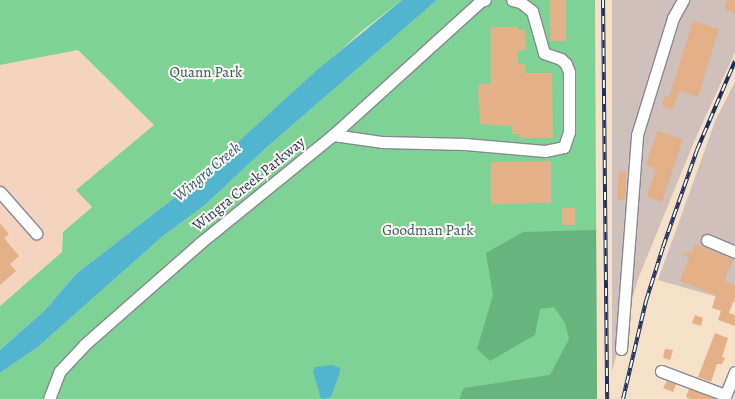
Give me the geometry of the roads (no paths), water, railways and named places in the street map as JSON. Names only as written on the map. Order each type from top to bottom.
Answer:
[{"type":"street","name":"Wingra Creek Parkway","points":[[49,399],[60,371],[84,345],[200,243],[333,135],[483,0]]},
{"type":"street","points":[[333,135],[382,142],[465,144],[545,151],[564,147],[570,132],[568,72],[566,64],[561,59],[544,53],[532,11],[520,2],[512,0]]},
{"type":"street","points":[[621,349],[637,135],[673,18],[683,0]]},
{"type":"street","points":[[0,192],[36,232]]},
{"type":"street","points":[[707,240],[735,252]]},
{"type":"street","points":[[661,371],[727,398],[735,372]]},
{"type":"water","name":"Wingra Creek","points":[[402,0],[437,0],[267,147],[205,205],[163,236],[38,347],[0,373],[0,350],[45,310],[76,274],[192,184],[317,70]]},
{"type":"water","points":[[332,365],[340,368],[340,372],[331,397],[321,399],[313,371],[315,367]]},
{"type":"railway","points":[[603,0],[607,399]]},
{"type":"railway","points":[[623,399],[646,301],[663,247],[697,150],[735,61]]},
{"type":"park label","name":"Quann Park","points":[[206,73]]},
{"type":"park label","name":"Goodman Park","points":[[428,231]]}]
